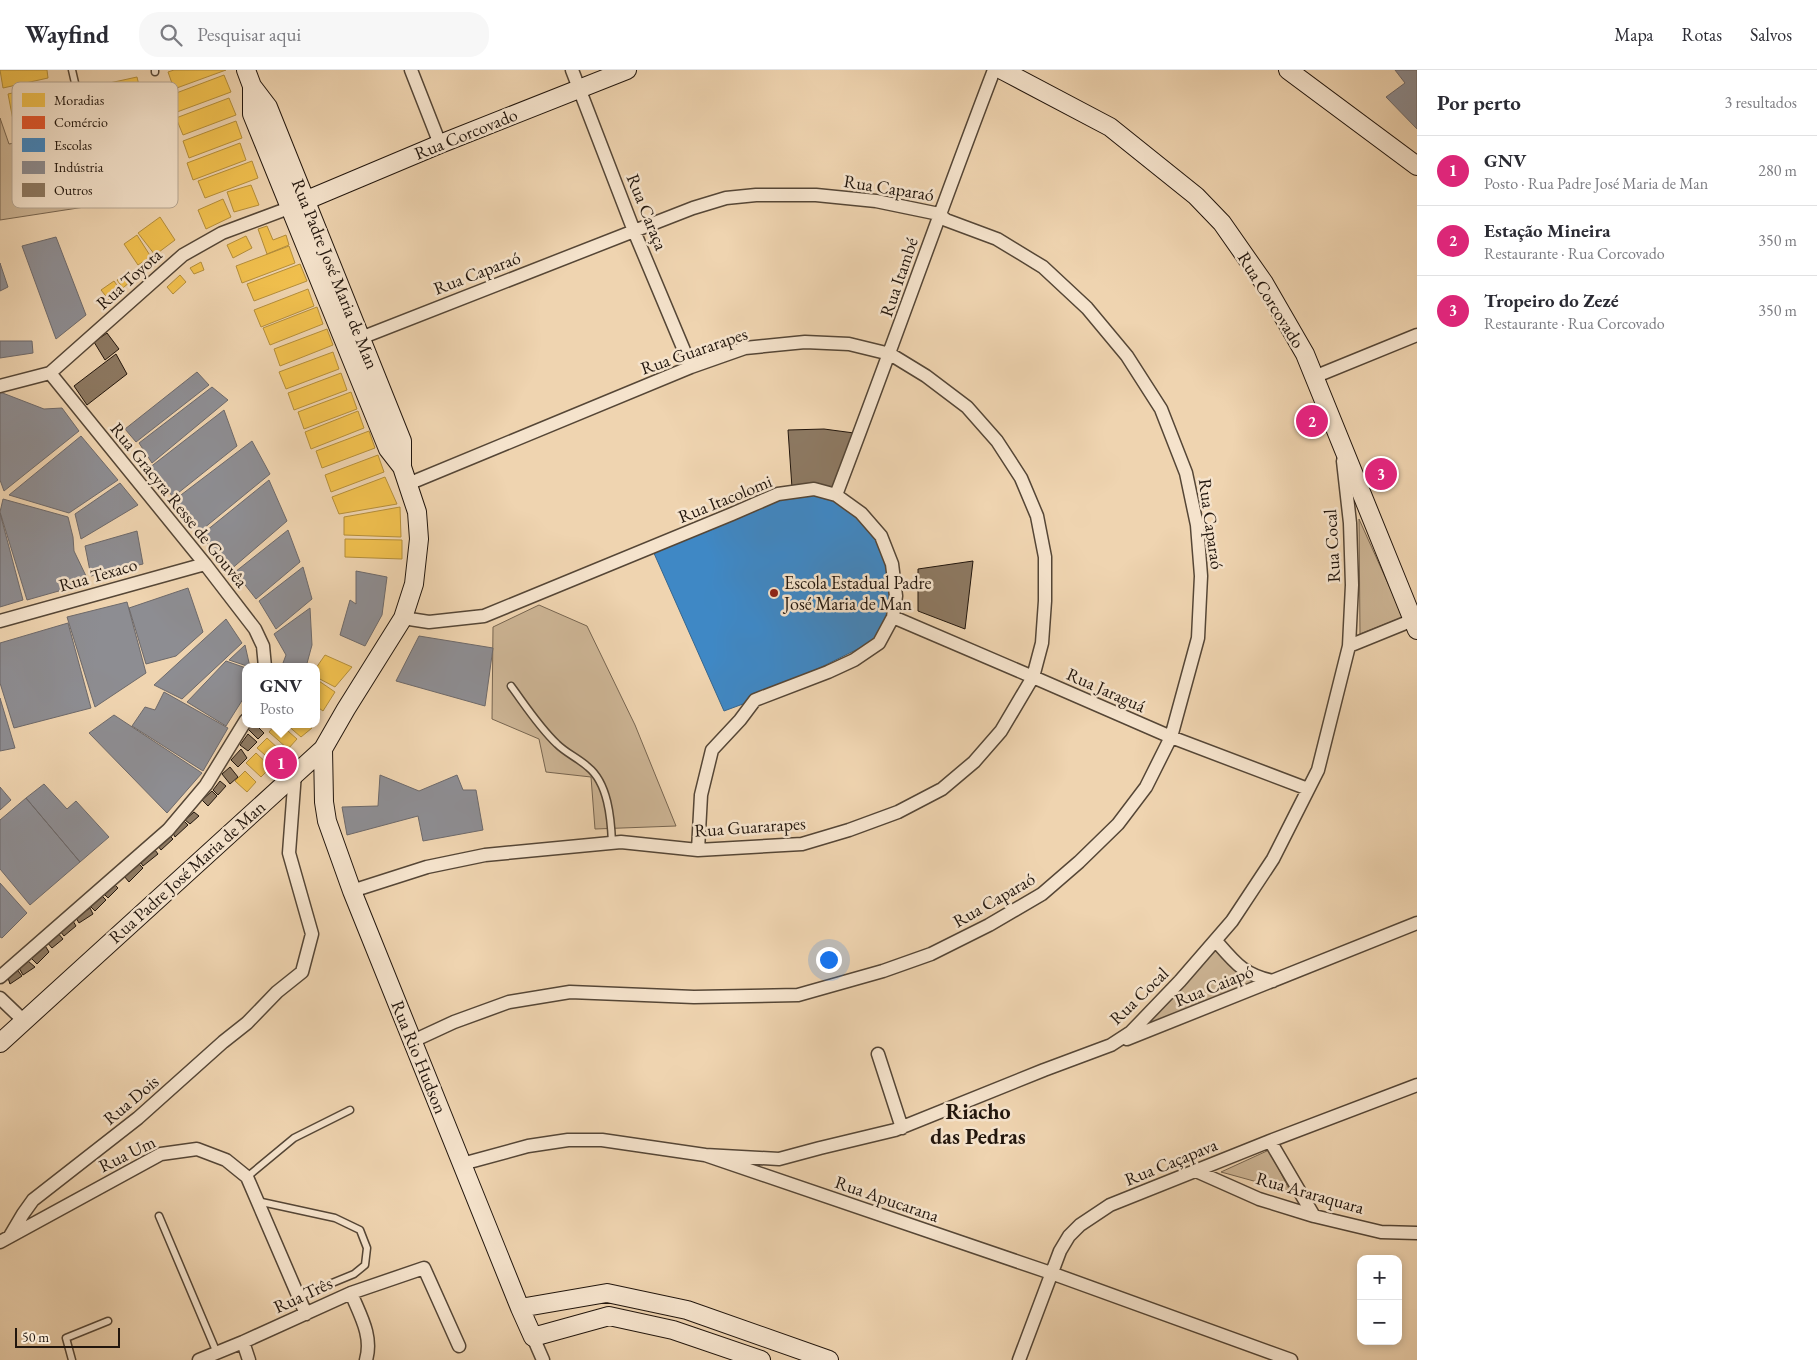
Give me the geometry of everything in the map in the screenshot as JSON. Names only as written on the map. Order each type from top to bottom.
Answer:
[{"type":"street","points":[[411,70],[440,144]]},
{"type":"street","name":"Rua Caraça","points":[[572,70],[634,231],[691,367]]},
{"type":"street","name":"Rua Corcovado","points":[[306,201],[440,144],[627,70]]},
{"type":"street","name":"Rua Itambé","points":[[836,495],[994,70]]},
{"type":"street","name":"Rua Corcovado","points":[[1002,70],[1110,127],[1196,196],[1222,223],[1264,282],[1305,354],[1415,625]]},
{"type":"street","points":[[1288,70],[1417,166]]},
{"type":"street","name":"Rua Padre José Maria de Man","points":[[249,78],[252,114],[289,208],[353,342]]},
{"type":"street","name":"Rua Padre José Maria de Man","points":[[0,1043],[322,748],[403,618],[414,584],[419,539],[417,512],[408,484],[402,467],[388,449],[306,201],[268,107],[249,78]]},
{"type":"street","points":[[252,108],[260,118],[294,204],[298,206],[306,201]]},
{"type":"street","name":"Rua Caparaó","points":[[353,342],[693,208],[726,198],[756,195],[816,195],[876,200],[939,214],[946,220],[997,240],[1043,267],[1087,308],[1127,356],[1161,409],[1186,473],[1197,525],[1201,576],[1198,638],[1170,737],[1146,787],[1118,824],[1080,862],[1042,894],[989,925],[931,954],[883,971],[798,995],[694,997],[570,992],[509,1002],[454,1022],[413,1041]]},
{"type":"street","name":"Rua Toyota","points":[[0,386],[50,373],[183,255],[222,233],[289,208]]},
{"type":"street","points":[[1314,377],[1417,334]]},
{"type":"street","name":"Rua Guararapes","points":[[352,891],[427,867],[485,855],[612,842],[698,850],[802,844],[849,830],[898,812],[942,789],[974,762],[1001,731],[1033,676],[1042,643],[1045,601],[1045,557],[1038,516],[1024,486],[996,441],[967,407],[926,376],[890,354],[849,344],[805,342],[745,348],[691,367],[408,484]]},
{"type":"street","name":"Rua Gracyra Resse de Gouvêa","points":[[50,373],[205,564],[255,629],[262,646],[264,663]]},
{"type":"street","name":"Rua Cocal","points":[[705,1155],[779,1159],[902,1128],[1111,1045],[1131,1032],[1216,941],[1232,921],[1273,859],[1318,770],[1349,646],[1352,585],[1342,443]]},
{"type":"street","name":"Rua Itacolomi","points":[[403,618],[429,622],[484,616],[778,494],[814,489],[836,495],[861,513],[881,536],[892,564],[896,596],[893,618],[879,643],[854,660],[755,700],[740,720],[712,750],[701,795],[698,850]]},
{"type":"street","name":"Rua Texaco","points":[[0,621],[205,564]]},
{"type":"street","name":"Rua Jaraguá","points":[[893,618],[1033,676],[1170,737],[1308,789]]},
{"type":"street","points":[[1349,646],[1415,625]]},
{"type":"street","points":[[0,978],[168,830],[206,785],[242,726]]},
{"type":"street","name":"Rua Rio Hudson","points":[[322,748],[324,802],[327,821],[352,891],[542,1360]]},
{"type":"street","name":"Rua Dois","points":[[5,1239],[33,1200],[138,1118],[247,1023],[277,992],[302,972],[312,934],[289,853],[295,773]]},
{"type":"street","name":"Rua Caiapó","points":[[1111,1045],[1417,923]]},
{"type":"street","name":"Rua Caiapó","points":[[1216,941],[1236,964],[1257,978],[1273,981]]},
{"type":"street","points":[[0,998],[24,1021]]},
{"type":"street","points":[[878,1054],[902,1128]]},
{"type":"street","name":"Rua Caçapava","points":[[1019,1360],[1060,1251],[1069,1236],[1080,1225],[1110,1205],[1417,1085]]},
{"type":"street","name":"Rua Apucarana","points":[[462,1164],[528,1146],[568,1140],[602,1140],[705,1155],[1051,1273],[1291,1360]]},
{"type":"street","points":[[1270,1141],[1314,1216]]},
{"type":"street","name":"Rua Um","points":[[5,1239],[161,1154],[197,1149],[226,1160],[247,1177],[306,1314]]},
{"type":"street","name":"Rua Araraquara","points":[[1196,1171],[1259,1199],[1314,1216],[1381,1232],[1417,1234]]},
{"type":"street","name":"Rua Três","points":[[199,1360],[351,1293],[424,1268],[458,1346]]},
{"type":"street","points":[[351,1293],[366,1330],[369,1348],[366,1360]]},
{"type":"street","points":[[520,1308],[607,1293],[688,1310],[829,1360]]},
{"type":"street","points":[[533,1337],[609,1316],[672,1330],[761,1360]]},
{"type":"street","points":[[243,1342],[249,1360]]},
{"type":"lane","points":[[511,686],[556,743],[590,768],[595,774],[606,798],[610,816],[612,842]]},
{"type":"lane","points":[[247,1177],[294,1138],[350,1110]]},
{"type":"lane","points":[[257,1201],[334,1218],[360,1230],[367,1248],[365,1264],[354,1274],[298,1297]]},
{"type":"lane","points":[[159,1216],[217,1353]]},
{"type":"lane","points":[[72,1360],[66,1338],[108,1321]]},
{"type":"shaded area","points":[[0,118],[9,144],[12,143],[12,208],[78,208],[0,220]]},
{"type":"shaded area","points":[[1359,519],[1403,617],[1360,634]]},
{"type":"shaded area","points":[[539,605],[587,626],[635,725],[676,826],[595,829],[591,777],[546,772],[539,739],[492,719],[493,627]]},
{"type":"shaded area","points":[[1216,946],[1256,983],[1143,1028]]},
{"type":"shaded area","points":[[1269,1150],[1290,1191],[1221,1172]]},
{"type":"building: Moradias","points":[[0,70],[47,70],[48,78],[30,82],[12,82],[12,86],[3,88]]},
{"type":"building: Moradias","points":[[174,70],[226,70],[178,88],[178,82],[172,82],[168,72]]},
{"type":"building: Moradias","points":[[224,75],[231,92],[178,112],[178,92]]},
{"type":"building: Moradias","points":[[137,77],[138,82],[114,82]]},
{"type":"building: Moradias","points":[[12,93],[12,115],[8,94]]},
{"type":"building: Moradias","points":[[229,98],[236,115],[183,135],[178,123],[178,117]]},
{"type":"building: Moradias","points":[[236,121],[242,138],[189,158],[183,141]]},
{"type":"building: Moradias","points":[[240,143],[246,160],[193,180],[187,163]]},
{"type":"building: Moradias","points":[[252,161],[258,178],[205,198],[198,181]]},
{"type":"building: Moradias","points":[[251,185],[259,205],[234,212],[227,192]]},
{"type":"building: Moradias","points":[[223,199],[231,217],[206,229],[198,210]]},
{"type":"building: Moradias","points":[[160,217],[175,240],[155,255],[138,233]]},
{"type":"building: Moradias","points":[[267,226],[273,240],[286,235],[289,245],[267,254],[258,229]]},
{"type":"building: Moradias","points":[[137,235],[151,257],[138,265],[124,244]]},
{"type":"building: Moradias","points":[[246,236],[252,248],[233,258],[227,245]]},
{"type":"building: Moradias","points":[[289,246],[295,263],[242,283],[236,266]]},
{"type":"building: Moradias","points":[[201,262],[204,270],[194,274],[190,268]]},
{"type":"building: Moradias","points":[[300,264],[307,281],[254,301],[247,284]]},
{"type":"building: Moradias","points":[[126,273],[132,280],[123,288],[117,280]]},
{"type":"building: Moradias","points":[[180,275],[186,282],[173,294],[167,287]]},
{"type":"building: Moradias","points":[[114,281],[121,291],[109,300],[101,290]]},
{"type":"building: Moradias","points":[[308,289],[314,306],[261,327],[254,310]]},
{"type":"building: Moradias","points":[[317,307],[323,324],[270,345],[263,328]]},
{"type":"building: Moradias","points":[[327,329],[333,345],[280,366],[274,349]]},
{"type":"building: Moradias","points":[[333,352],[339,369],[286,389],[279,372]]},
{"type":"building: Moradias","points":[[341,373],[347,390],[294,410],[288,393]]},
{"type":"building: Moradias","points":[[351,392],[357,409],[304,429],[298,412]]},
{"type":"building: Moradias","points":[[358,411],[364,428],[311,449],[305,432]]},
{"type":"building: Moradias","points":[[369,431],[375,448],[322,468],[316,451]]},
{"type":"building: Moradias","points":[[378,455],[384,472],[331,492],[325,475]]},
{"type":"building: Moradias","points":[[385,477],[397,504],[339,514],[332,497]]},
{"type":"building: Moradias","points":[[400,507],[401,537],[344,535],[344,517]]},
{"type":"building: Moradias","points":[[345,539],[402,540],[402,559],[345,557]]},
{"type":"building: Moradias","points":[[325,655],[352,667],[335,687],[320,679],[319,663]]},
{"type":"building: Moradias","points":[[320,682],[335,692],[323,711],[320,709]]},
{"type":"building: Moradias","points":[[272,728],[285,728],[297,739],[288,749],[269,732]]},
{"type":"building: Moradias","points":[[291,728],[312,728],[301,737]]},
{"type":"building: Moradias","points":[[267,738],[282,752],[273,762],[257,748]]},
{"type":"building: Moradias","points":[[256,753],[271,767],[261,777],[246,763]]},
{"type":"building: Moradias","points":[[245,771],[256,782],[247,792],[235,781]]},
{"type":"building: Comércio","points":[[1320,406],[1327,429],[1304,436],[1297,414]]},
{"type":"building: Escolas","points":[[814,489],[857,510],[885,554],[894,609],[874,641],[805,675],[789,687],[724,711],[653,551],[732,514],[754,512],[774,496]]},
{"type":"building: Indústria","points":[[1395,70],[1417,70],[1417,129],[1386,97],[1405,83]]},
{"type":"building: Indústria","points":[[56,237],[86,315],[56,339],[22,246]]},
{"type":"building: Indústria","points":[[0,263],[8,287],[0,291]]},
{"type":"building: Indústria","points":[[0,341],[32,341],[33,353],[0,358]]},
{"type":"building: Indústria","points":[[197,372],[209,385],[136,442],[125,429]]},
{"type":"building: Indústria","points":[[212,387],[228,400],[152,463],[139,443]]},
{"type":"building: Indústria","points":[[0,392],[44,409],[62,408],[79,431],[4,491],[0,480]]},
{"type":"building: Indústria","points":[[224,410],[237,446],[173,497],[149,468]]},
{"type":"building: Indústria","points":[[81,436],[118,480],[69,513],[9,495]]},
{"type":"building: Indústria","points":[[252,441],[270,474],[198,533],[173,501]]},
{"type":"building: Indústria","points":[[269,480],[287,521],[229,571],[201,535]]},
{"type":"building: Indústria","points":[[120,483],[138,505],[81,539],[75,514]]},
{"type":"building: Indústria","points":[[3,499],[68,517],[74,551],[86,576],[87,583],[27,600],[0,512]]},
{"type":"building: Indústria","points":[[0,513],[23,600],[0,607]]},
{"type":"building: Indústria","points":[[288,530],[300,562],[256,599],[235,572]]},
{"type":"building: Indústria","points":[[137,531],[143,564],[91,576],[85,546]]},
{"type":"building: Indústria","points":[[303,567],[312,599],[276,629],[259,601]]},
{"type":"building: Indústria","points":[[356,571],[387,577],[382,615],[365,646],[340,635],[350,600],[356,604]]},
{"type":"building: Indústria","points":[[188,588],[203,632],[176,656],[146,664],[129,608]]},
{"type":"building: Indústria","points":[[127,602],[146,673],[95,707],[67,617]]},
{"type":"building: Indústria","points":[[310,608],[312,645],[307,663],[283,663],[286,655],[274,634]]},
{"type":"building: Indústria","points":[[226,619],[242,643],[182,699],[154,685]]},
{"type":"building: Indústria","points":[[68,623],[91,708],[14,728],[0,683],[0,643]]},
{"type":"building: Indústria","points":[[419,636],[493,648],[485,706],[396,681]]},
{"type":"building: Indústria","points":[[245,645],[249,663],[242,664],[229,660]]},
{"type":"building: Indústria","points":[[226,661],[242,667],[242,701],[226,726],[187,702]]},
{"type":"building: Indústria","points":[[164,692],[228,728],[203,771],[132,726],[145,707],[155,710]]},
{"type":"building: Indústria","points":[[0,698],[15,748],[0,751]]},
{"type":"building: Indústria","points":[[114,715],[202,773],[167,813],[89,733]]},
{"type":"building: Indústria","points":[[380,775],[419,791],[457,775],[463,790],[476,790],[483,830],[423,841],[418,816],[347,835],[342,807],[378,806]]},
{"type":"building: Indústria","points":[[44,784],[67,809],[76,801],[109,837],[80,862],[26,798]]},
{"type":"building: Indústria","points":[[0,787],[11,800],[0,810]]},
{"type":"building: Indústria","points":[[26,798],[80,862],[30,905],[0,869],[0,820]]},
{"type":"building: Indústria","points":[[0,883],[27,913],[2,938],[0,937]]},
{"type":"building: Outros","points":[[107,333],[119,349],[105,360],[94,342]]},
{"type":"building: Outros","points":[[116,354],[127,374],[87,405],[74,386]]},
{"type":"building: Outros","points":[[824,429],[854,433],[834,490],[792,488],[788,430]]},
{"type":"building: Outros","points":[[973,561],[965,629],[918,611],[918,569]]},
{"type":"building: Outros","points":[[259,728],[264,733],[258,739],[248,729]]},
{"type":"building: Outros","points":[[248,734],[257,742],[248,751],[240,745]]},
{"type":"building: Outros","points":[[241,749],[247,758],[238,767],[231,760]]},
{"type":"building: Outros","points":[[230,767],[238,777],[230,784],[222,774]]},
{"type":"building: Outros","points":[[220,781],[226,786],[218,795],[213,790]]},
{"type":"building: Outros","points":[[212,791],[217,796],[208,806],[202,800]]},
{"type":"building: Outros","points":[[194,812],[199,816],[190,824],[185,820]]},
{"type":"building: Outros","points":[[184,821],[188,825],[175,837],[173,833]]},
{"type":"building: Outros","points":[[169,835],[173,839],[161,850],[158,846]]},
{"type":"building: Outros","points":[[155,850],[158,854],[143,866],[141,863]]},
{"type":"building: Outros","points":[[137,862],[143,868],[129,882],[124,876]]},
{"type":"building: Outros","points":[[114,884],[118,888],[108,898],[104,894]]},
{"type":"building: Outros","points":[[102,896],[106,900],[95,911],[91,907]]},
{"type":"building: Outros","points":[[90,908],[93,914],[79,923],[76,918]]},
{"type":"building: Outros","points":[[73,921],[76,926],[64,936],[60,931]]},
{"type":"building: Outros","points":[[57,932],[63,939],[52,948],[46,941]]},
{"type":"building: Outros","points":[[44,944],[49,952],[37,964],[30,957]]},
{"type":"building: Outros","points":[[28,961],[35,967],[23,975],[19,968]]},
{"type":"building: Outros","points":[[16,968],[22,976],[10,984],[7,975]]},
{"type":"place","name":"Estação Mineira","points":[[1312,421]]},
{"type":"place","name":"Tropeiro do Zezé","points":[[1381,474]]},
{"type":"place","name":"Escola Estadual Padre José Maria de Man","points":[[774,593]]},
{"type":"place","name":"GNV","points":[[281,763]]},
{"type":"district","name":"Riacho das Pedras","points":[[978,1124]]}]
